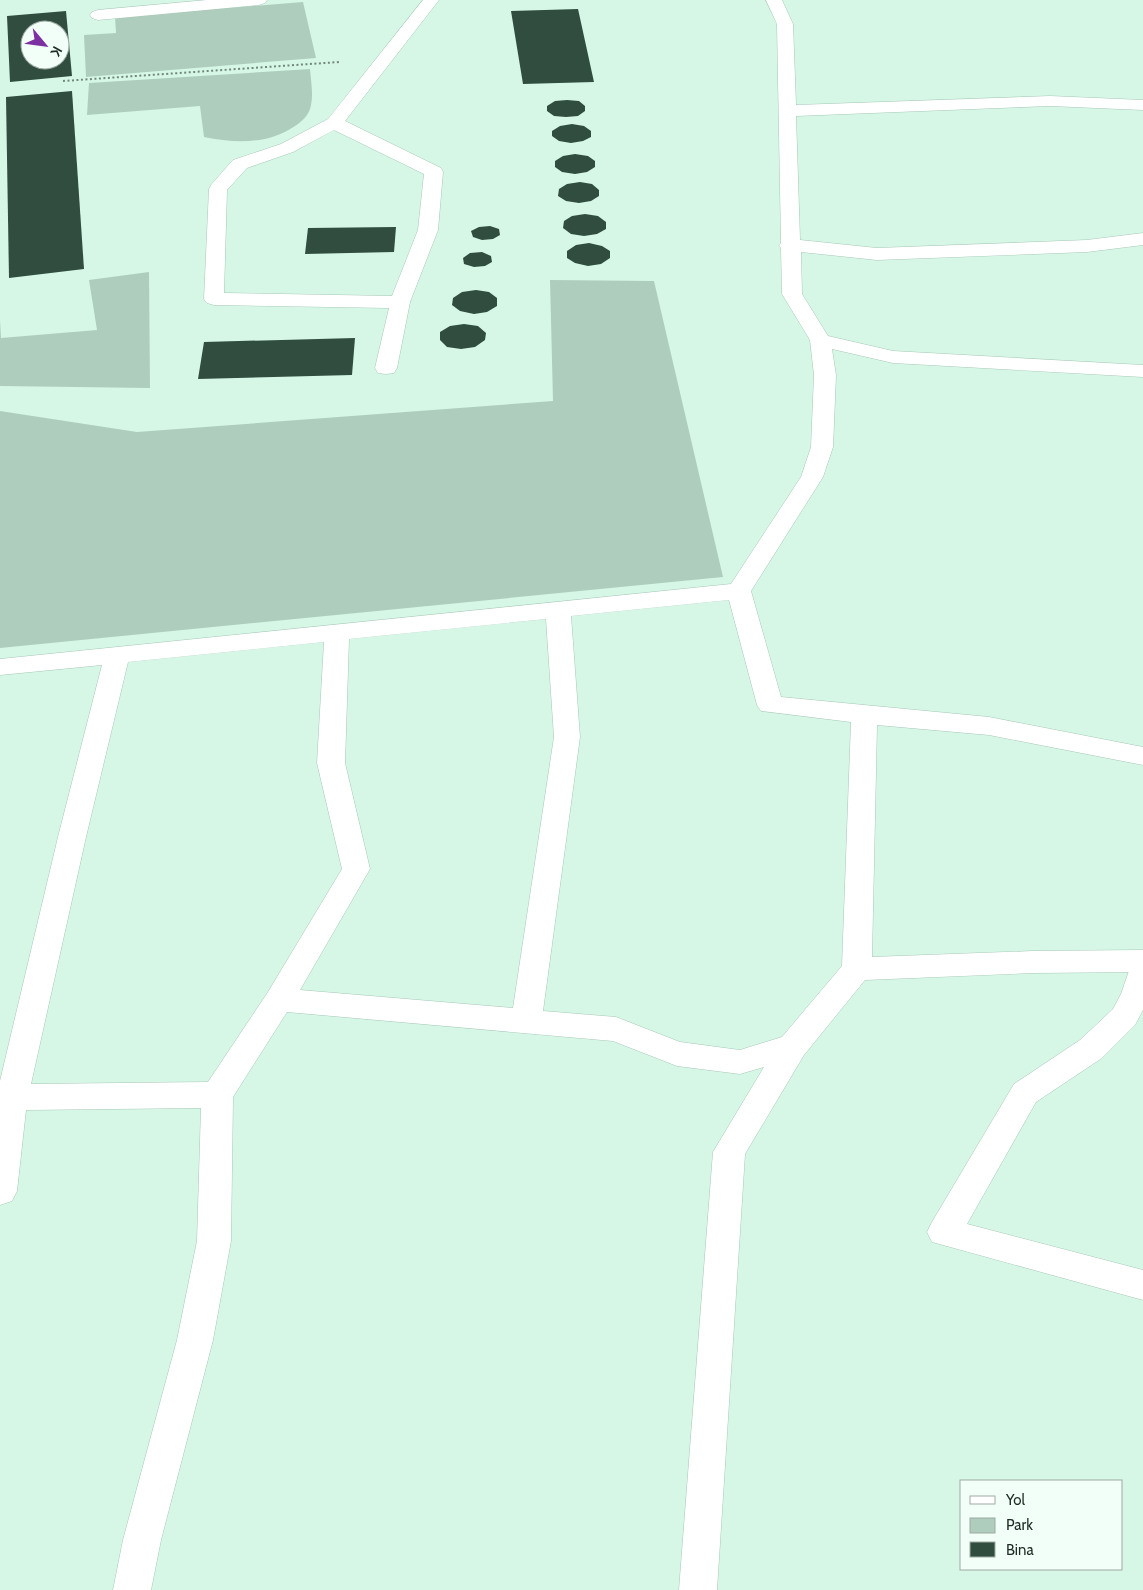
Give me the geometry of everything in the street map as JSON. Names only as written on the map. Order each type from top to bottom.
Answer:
[{"type":"street","points":[[98,16],[260,0]]},
{"type":"street","points":[[400,302],[214,299],[218,190],[240,164],[287,148],[334,123],[431,0]]},
{"type":"street","points":[[774,0],[785,24],[789,245],[792,294],[820,340],[825,375],[822,447],[812,477],[739,591],[770,705],[989,726],[1143,756]]},
{"type":"street","points":[[786,111],[1050,101],[1143,105]]},
{"type":"street","points":[[334,123],[434,172],[428,230],[400,302],[386,368]]},
{"type":"street","points":[[789,245],[877,254],[1087,246],[1143,239]]},
{"type":"street","points":[[820,340],[893,356],[1143,371]]},
{"type":"street","points":[[0,667],[739,591]]},
{"type":"street","points":[[526,1021],[567,737],[558,609]]},
{"type":"street","points":[[132,1590],[142,1540],[195,1340],[214,1241],[218,1094],[279,1000],[356,869],[331,763],[338,632]]},
{"type":"street","points":[[0,1192],[6,1098],[117,655]]},
{"type":"street","points":[[698,1590],[729,1152],[792,1046],[857,969],[864,715]]},
{"type":"street","points":[[857,969],[1032,962],[1143,961]]},
{"type":"street","points":[[1143,970],[1136,994],[1124,1016],[1091,1049],[1025,1093],[944,1232],[1143,1285]]},
{"type":"street","points":[[279,1000],[616,1029],[677,1054],[740,1062],[792,1046]]},
{"type":"street","points":[[6,1098],[218,1094]]},
{"type":"path","points":[[63,82],[384,59]]},
{"type":"green space","points":[[303,2],[316,58],[86,77],[84,35],[116,33],[115,17]]},
{"type":"green space","points":[[310,69],[312,99],[308,114],[300,123],[274,137],[239,141],[204,137],[200,106],[87,115],[89,83]]},
{"type":"green space","points":[[149,272],[150,388],[0,386],[0,320],[1,338],[97,330],[89,280]]},
{"type":"green space","points":[[550,280],[654,281],[723,577],[0,648],[0,411],[137,432],[553,401]]},
{"type":"building","points":[[578,9],[594,82],[523,84],[511,11]]},
{"type":"building","points":[[66,11],[67,20],[20,20],[20,70],[70,70],[70,54],[72,76],[10,82],[7,16]]},
{"type":"building","points":[[72,91],[84,269],[9,278],[6,97]]},
{"type":"building","points":[[555,101],[579,101],[585,106],[585,111],[578,116],[566,117],[554,116],[547,111],[547,106]]},
{"type":"building","points":[[572,124],[584,126],[591,131],[591,137],[583,141],[571,143],[559,141],[552,136],[552,131],[560,126]]},
{"type":"building","points":[[575,154],[588,156],[595,161],[595,167],[587,172],[575,174],[562,172],[555,167],[555,161],[563,156]]},
{"type":"building","points":[[580,182],[592,184],[599,190],[599,196],[591,201],[579,203],[566,201],[558,196],[559,189],[567,184]]},
{"type":"building","points":[[585,214],[598,216],[606,222],[606,229],[597,234],[584,236],[571,234],[563,228],[564,221],[572,216]]},
{"type":"building","points":[[490,226],[499,229],[500,235],[493,239],[482,240],[473,237],[471,231],[479,227]]},
{"type":"building","points":[[396,227],[394,252],[305,254],[308,228]]},
{"type":"building","points":[[589,243],[602,246],[610,251],[610,258],[601,264],[588,266],[575,263],[567,258],[567,251],[576,245]]},
{"type":"building","points":[[482,252],[491,256],[492,262],[485,266],[474,267],[464,264],[463,258],[470,253]]},
{"type":"building","points":[[476,290],[489,292],[497,298],[497,306],[487,312],[474,314],[460,311],[452,305],[453,298],[462,292]]},
{"type":"building","points":[[464,324],[478,326],[486,333],[485,340],[475,347],[461,349],[447,347],[440,340],[440,332],[450,326]]},
{"type":"building","points":[[355,338],[352,375],[198,379],[204,342]]}]
